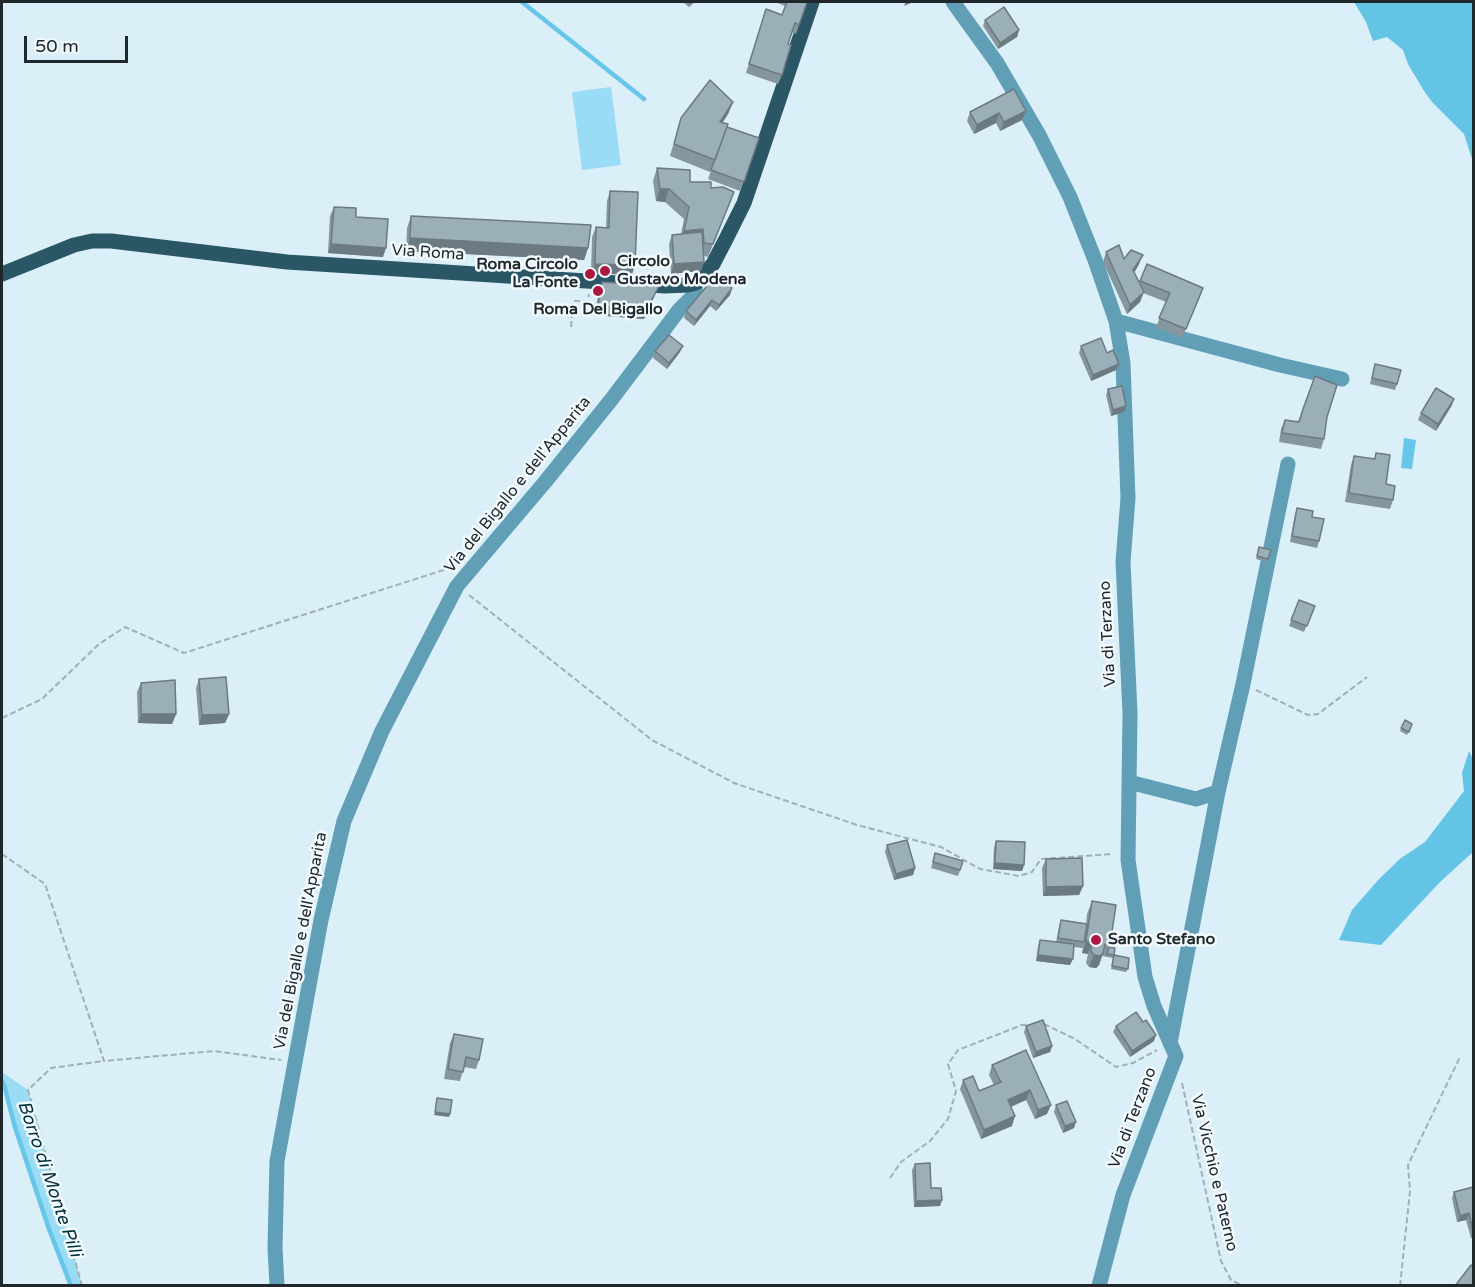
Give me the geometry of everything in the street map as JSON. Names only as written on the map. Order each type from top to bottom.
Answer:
[{"type":"main road","points":[[696,283],[713,264],[744,203],[812,2]]},
{"type":"main road","name":"Via Roma","points":[[2,274],[74,245],[92,241],[111,241],[287,262],[591,282],[680,285],[696,283]]},
{"type":"street","name":"Via di Terzano","points":[[953,2],[997,63],[1039,135],[1070,197],[1116,321],[1123,363],[1128,498],[1123,562],[1130,713],[1128,860],[1145,977],[1154,1006],[1176,1056],[1122,1195],[1099,1286]]},
{"type":"street","points":[[726,196],[744,203]]},
{"type":"street","name":"Via del Bigallo e dell'Apparita","points":[[277,1286],[275,1248],[277,1161],[321,920],[344,821],[382,731],[457,586],[611,400],[679,310],[693,296],[696,283]]},
{"type":"street","points":[[679,310],[677,294],[680,285]]},
{"type":"street","points":[[1116,321],[1280,365],[1342,379]]},
{"type":"street","points":[[1170,1043],[1218,792],[1243,684],[1288,464]]},
{"type":"street","points":[[1129,783],[1196,799],[1218,792]]},
{"type":"path","points":[[571,327],[573,301],[588,302],[588,298]]},
{"type":"path","points":[[2,718],[42,699],[99,644],[125,627],[184,654],[453,567],[457,586],[652,740],[734,783],[857,825],[941,848],[980,869],[1019,876],[1032,872],[1041,859],[1128,853]]},
{"type":"path","points":[[1243,684],[1308,715],[1318,714],[1367,677]]},
{"type":"path","points":[[2,854],[45,884],[104,1061]]},
{"type":"path","points":[[890,1178],[901,1162],[930,1141],[948,1119],[956,1091],[948,1064],[958,1050],[1023,1025],[1034,1024]]},
{"type":"path","points":[[1045,1024],[1075,1040],[1116,1067],[1133,1063],[1170,1043]]},
{"type":"path","points":[[82,1286],[28,1090],[51,1068],[104,1061],[214,1051],[296,1062]]},
{"type":"path","points":[[1400,1286],[1410,1191],[1408,1165],[1460,1057]]},
{"type":"path","name":"Via Vicchio e Paterno","points":[[1181,1079],[1221,1261],[1231,1280],[1243,1286]]},
{"type":"shaded area","points":[[1354,2],[1473,2],[1473,162],[1464,134],[1424,91],[1408,64],[1403,50],[1387,37],[1373,41],[1366,22]]},
{"type":"shaded area","points":[[611,87],[621,165],[582,170],[572,92]]},
{"type":"shaded area","points":[[1404,438],[1416,440],[1412,469],[1401,468]]},
{"type":"shaded area","points":[[1469,751],[1473,759],[1473,852],[1440,882],[1381,945],[1339,940],[1352,910],[1401,858],[1425,842],[1464,791],[1462,773]]},
{"type":"shaded area","points":[[2,1072],[28,1090],[82,1285],[71,1285],[49,1229],[24,1156],[2,1081]]},
{"type":"building","points":[[787,2],[807,2],[799,25],[795,23],[782,75],[749,64],[766,9],[782,15]]},
{"type":"building","points":[[1004,7],[1019,30],[1000,43],[985,20]]},
{"type":"building","points":[[710,80],[733,102],[720,122],[728,124],[715,160],[674,144],[681,118]]},
{"type":"building","points":[[1014,89],[1026,111],[1004,122],[999,113],[977,125],[970,112]]},
{"type":"building","points":[[727,127],[759,138],[744,182],[711,170]]},
{"type":"building","points":[[657,168],[690,170],[690,182],[711,182],[711,188],[723,187],[734,192],[713,244],[704,243],[703,229],[684,231],[689,207],[669,189],[660,189]]},
{"type":"building","points":[[610,191],[638,192],[635,265],[595,264],[596,227],[609,228]]},
{"type":"building","points":[[334,207],[356,208],[356,217],[388,219],[386,248],[331,244]]},
{"type":"building","points":[[411,216],[591,225],[588,248],[410,238]]},
{"type":"building","points":[[702,232],[704,262],[674,264],[672,235]]},
{"type":"building","points":[[1119,245],[1124,259],[1131,250],[1143,255],[1133,270],[1144,292],[1130,305],[1106,252]]},
{"type":"building","points":[[1147,264],[1203,288],[1186,329],[1159,318],[1170,293],[1140,281]]},
{"type":"building","points":[[716,275],[732,288],[719,305],[712,300],[696,320],[686,311]]},
{"type":"building","points":[[602,282],[659,286],[647,309],[598,306]]},
{"type":"building","points":[[669,335],[683,346],[669,363],[655,351]]},
{"type":"building","points":[[1101,338],[1107,353],[1113,350],[1119,364],[1093,375],[1081,346]]},
{"type":"building","points":[[1375,364],[1401,370],[1397,384],[1372,378]]},
{"type":"building","points":[[1315,376],[1337,385],[1327,417],[1324,439],[1282,433],[1285,420],[1299,422]]},
{"type":"building","points":[[1122,386],[1126,406],[1113,410],[1108,389]]},
{"type":"building","points":[[1436,388],[1454,399],[1438,424],[1421,413]]},
{"type":"building","points":[[1376,453],[1390,455],[1386,484],[1395,486],[1393,500],[1349,493],[1354,456],[1375,459]]},
{"type":"building","points":[[1297,508],[1313,511],[1312,517],[1324,519],[1319,541],[1292,536]]},
{"type":"building","points":[[1259,547],[1271,550],[1268,559],[1257,556]]},
{"type":"building","points":[[1299,600],[1315,606],[1307,626],[1291,620]]},
{"type":"building","points":[[226,677],[229,714],[202,715],[199,679]]},
{"type":"building","points":[[175,680],[176,714],[141,714],[141,683]]},
{"type":"building","points":[[1405,720],[1412,724],[1409,732],[1401,728]]},
{"type":"building","points":[[907,840],[915,868],[896,874],[887,845]]},
{"type":"building","points":[[996,841],[1025,842],[1024,865],[995,863]]},
{"type":"building","points":[[935,853],[963,861],[960,870],[933,862]]},
{"type":"building","points":[[1082,858],[1083,886],[1046,887],[1046,859]]},
{"type":"building","name":"Santo Stefano","points":[[1092,901],[1116,905],[1110,945],[1105,944],[1100,956],[1094,955],[1091,951],[1092,942],[1086,941]]},
{"type":"building","points":[[1061,920],[1087,924],[1084,942],[1058,938]]},
{"type":"building","points":[[1040,940],[1074,944],[1073,959],[1038,955]]},
{"type":"building","points":[[1109,947],[1115,948],[1114,955],[1107,954]]},
{"type":"building","points":[[1114,955],[1129,958],[1128,969],[1112,966]]},
{"type":"building","points":[[1136,1012],[1143,1022],[1146,1020],[1156,1035],[1132,1051],[1116,1026]]},
{"type":"building","points":[[1043,1020],[1052,1046],[1036,1052],[1026,1026]]},
{"type":"building","points":[[454,1034],[483,1039],[479,1060],[466,1057],[463,1072],[448,1069]]},
{"type":"building","points":[[1026,1050],[1051,1105],[1038,1110],[1030,1090],[1008,1100],[1015,1116],[984,1130],[963,1080],[973,1076],[979,1091],[1001,1082],[992,1065]]},
{"type":"building","points":[[437,1098],[452,1100],[450,1114],[435,1112]]},
{"type":"building","points":[[1067,1101],[1076,1122],[1065,1126],[1056,1105]]},
{"type":"building","points":[[930,1163],[931,1188],[941,1188],[942,1200],[916,1201],[915,1164]]},
{"type":"building","points":[[1473,1187],[1473,1232],[1469,1213],[1460,1216],[1454,1192]]},
{"type":"building","points":[[1471,1265],[1473,1267],[1473,1286],[1455,1286]]},
{"type":"waterway","points":[[522,2],[644,99]]},
{"type":"waterway","name":"Borro di Monte Pilli","points":[[2,1081],[49,1229],[71,1286]]},
{"type":"place","name":"Circolo Gustavo Modena","points":[[605,271]]},
{"type":"place","name":"Roma Circolo La Fonte","points":[[590,274]]},
{"type":"place","name":"Roma Del Bigallo","points":[[598,291]]},
{"type":"place","name":"Santo Stefano","points":[[1096,940]]}]
